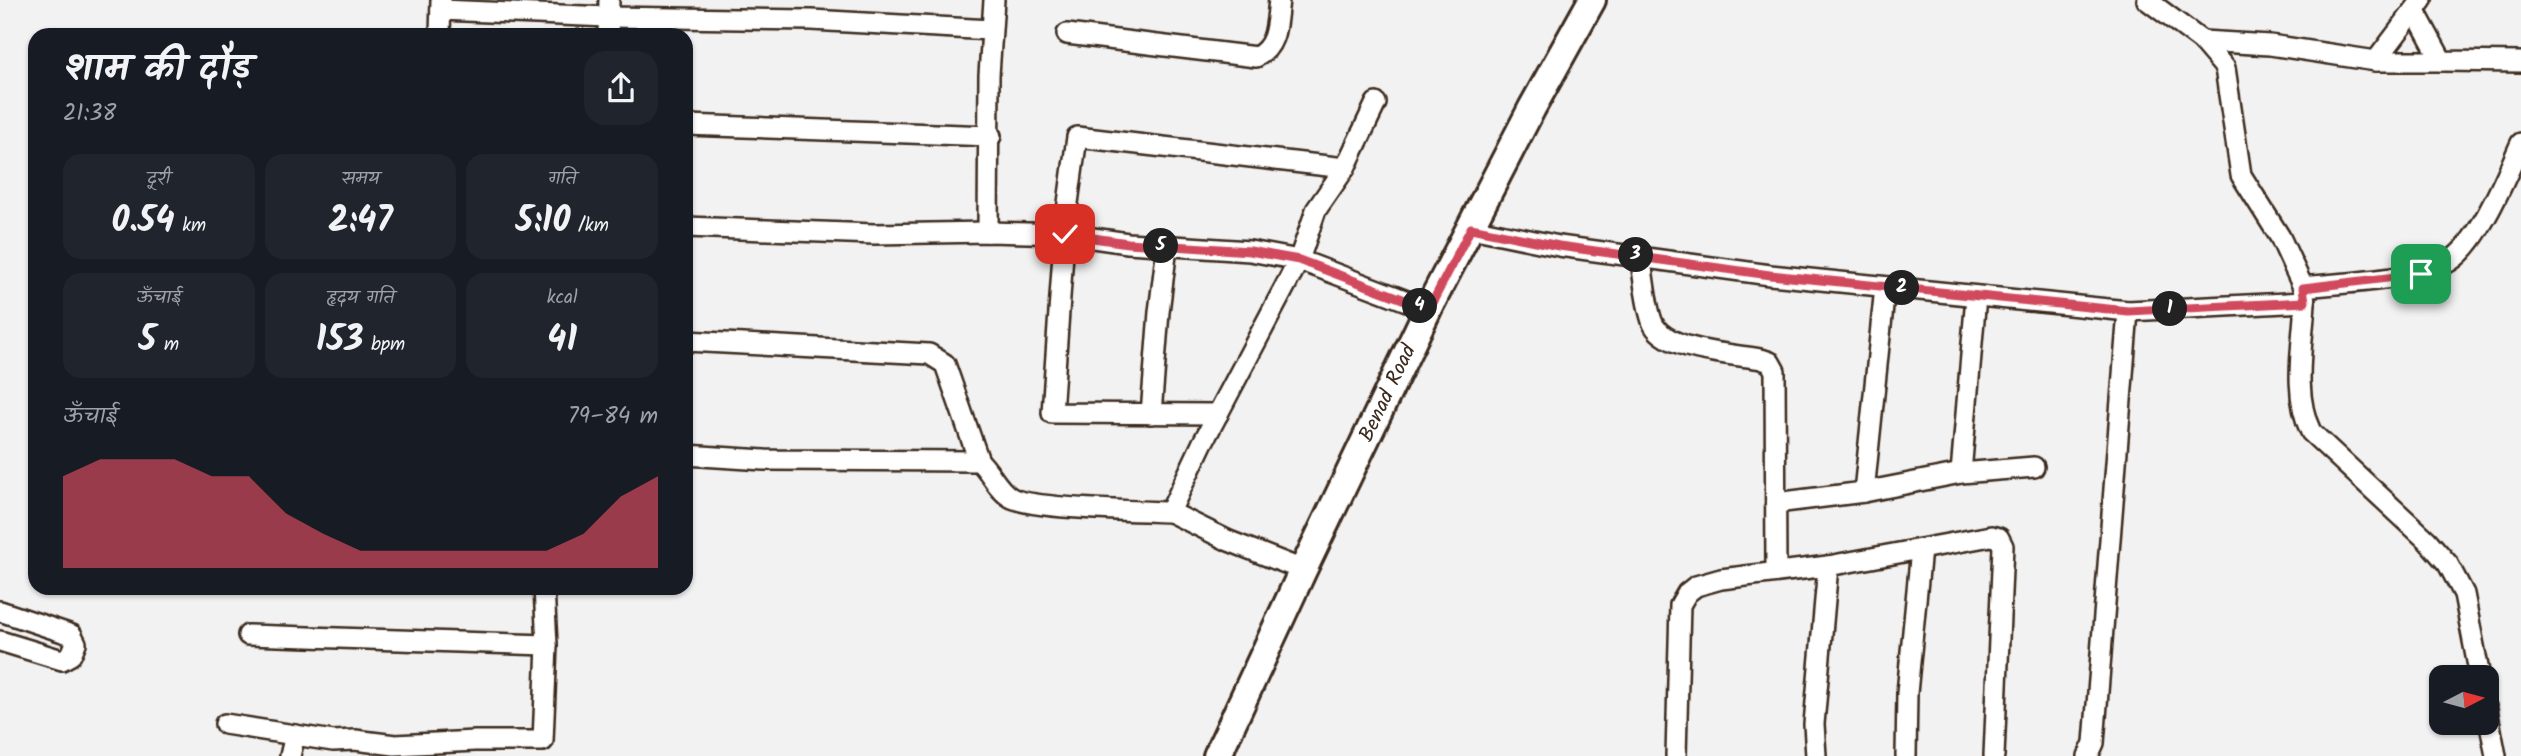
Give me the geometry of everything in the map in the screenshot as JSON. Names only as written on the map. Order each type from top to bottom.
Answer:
[{"type":"main road","name":"Benad Road","points":[[1217,756],[1429,309],[1532,108],[1592,0]]},
{"type":"street","points":[[988,232],[989,75],[994,0]]},
{"type":"street","points":[[1067,34],[1256,57],[1274,40],[1279,0]]},
{"type":"street","points":[[2147,0],[2202,41],[2225,68],[2241,175],[2280,237],[2304,295],[2300,397],[2303,416],[2311,432],[2427,540],[2448,564],[2464,594],[2478,665]]},
{"type":"street","points":[[440,28],[441,5],[609,17],[811,20],[991,30]]},
{"type":"street","points":[[2376,61],[2419,5]]},
{"type":"street","points":[[2419,5],[2442,61]]},
{"type":"street","points":[[2202,41],[2270,45],[2376,61],[2521,62]]},
{"type":"street","points":[[1170,512],[1217,414],[1299,260],[1316,210],[1345,168],[1376,103]]},
{"type":"street","points":[[693,125],[990,136]]},
{"type":"street","points":[[1217,414],[1052,413],[1065,234],[1077,136],[1345,168]]},
{"type":"street","points":[[1471,228],[1559,246],[1770,275],[2128,311],[2304,295],[2421,274],[2452,260],[2465,249],[2497,195],[2521,143]]},
{"type":"street","points":[[693,227],[874,234],[1065,234],[1167,247],[1250,251],[1299,260],[1429,309]]},
{"type":"street","points":[[1151,414],[1167,247]]},
{"type":"street","points":[[1640,256],[1652,323],[1664,337],[1684,346],[1761,359],[1770,362],[1775,371],[1776,572]]},
{"type":"street","points":[[1864,492],[1885,287]]},
{"type":"street","points":[[1961,473],[1976,296]]},
{"type":"street","points":[[2088,756],[2094,743],[2128,311]]},
{"type":"street","points":[[693,341],[929,354],[945,364],[979,461],[1000,490],[1013,500],[1109,510],[1170,512],[1229,541],[1303,570]]},
{"type":"street","points":[[693,455],[778,460],[979,461]]},
{"type":"street","points":[[1776,503],[1864,492],[1961,473],[2034,467]]},
{"type":"street","points":[[1676,756],[1680,605],[1687,593],[1696,586],[1721,579],[1828,566],[1991,536],[1999,538],[2003,547],[1994,756]]},
{"type":"street","points":[[1906,756],[1906,692],[1921,549]]},
{"type":"street","points":[[1816,756],[1814,724],[1828,566]]},
{"type":"street","points":[[225,724],[333,741],[355,740],[394,750],[475,741],[542,749],[547,645],[544,595]]},
{"type":"street","points":[[0,611],[72,635],[76,643],[71,655],[62,660],[0,641]]},
{"type":"street","points":[[248,635],[547,645]]},
{"type":"street","points":[[290,756],[295,735]]},
{"type":"street","points":[[2492,735],[2496,756]]},
{"type":"route","points":[[1065,234],[1128,243],[1250,251],[1299,260],[1429,309],[1471,228],[1559,246],[1770,275],[2128,311],[2305,302],[2303,288],[2421,274]]}]
